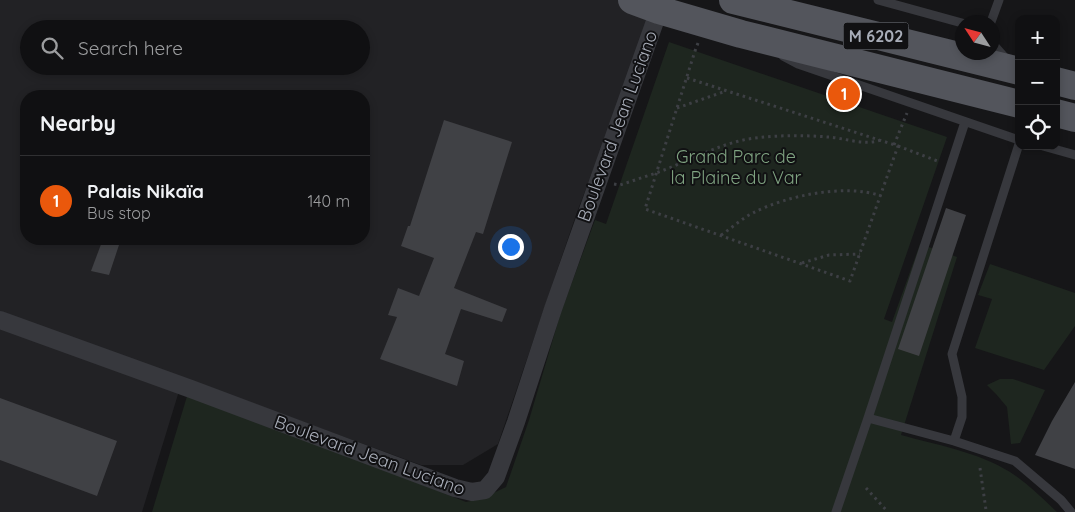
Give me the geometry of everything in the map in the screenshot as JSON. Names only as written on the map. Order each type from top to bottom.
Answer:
[{"type":"main road","name":"M 6202","points":[[632,0],[659,10],[741,34],[1015,103]]},
{"type":"main road","name":"M 6202","points":[[734,0],[1015,69]]},
{"type":"main road","points":[[1060,82],[1075,86]]},
{"type":"main road","points":[[1060,114],[1075,118]]},
{"type":"street","name":"Boulevard Jean Luciano","points":[[0,320],[455,488],[472,492],[485,490],[496,477],[516,422],[553,309],[659,10]]},
{"type":"lane","points":[[878,0],[955,21]]},
{"type":"lane","points":[[994,15],[999,0]]},
{"type":"lane","points":[[741,34],[798,64],[1015,141]]},
{"type":"lane","points":[[1000,51],[1015,67]]},
{"type":"lane","points":[[836,512],[964,122]]},
{"type":"lane","points":[[954,441],[962,417],[962,397],[952,354],[1016,150]]},
{"type":"lane","points":[[1057,150],[1075,155]]},
{"type":"lane","points":[[868,418],[954,441],[1015,461],[1061,500],[1071,512]]},
{"type":"path","points":[[704,23],[645,209],[850,281],[896,145],[912,104]]},
{"type":"path","points":[[687,78],[881,140],[950,165]]},
{"type":"path","points":[[677,108],[726,90]]},
{"type":"path","points":[[599,180],[620,185],[656,173],[718,147],[747,139],[778,136],[830,137],[865,143],[881,140]]},
{"type":"path","points":[[721,235],[752,213],[803,196],[847,190],[863,191],[880,196]]},
{"type":"path","points":[[801,264],[828,255],[860,254]]},
{"type":"path","points":[[980,468],[986,510]]},
{"type":"path","points":[[866,488],[888,512]]},
{"type":"shaded area","points":[[0,0],[659,0],[577,212],[498,444],[463,465],[421,465],[183,378],[142,512],[0,512]]},
{"type":"green space","name":"Grand Parc de la Plaine du Var","points":[[669,42],[947,137],[884,319],[892,322],[920,244],[957,257],[901,435],[957,450],[998,465],[1022,481],[1057,512],[152,512],[188,393],[466,502],[481,499],[506,487],[529,420],[561,312],[595,220],[606,224]]},
{"type":"green space","points":[[990,264],[1075,293],[1075,326],[1044,370],[975,348],[992,299],[978,295]]},
{"type":"green space","points":[[1000,379],[1013,379],[1045,390],[1020,443],[1011,444],[1007,407],[987,385]]},
{"type":"building","points":[[444,120],[512,142],[483,234],[476,232],[454,288],[507,309],[502,322],[461,309],[445,354],[464,361],[457,386],[380,359],[397,317],[388,315],[398,288],[419,296],[434,258],[401,246],[408,226],[410,226]]},
{"type":"building","points":[[946,208],[966,215],[919,356],[898,349]]},
{"type":"building","points":[[101,245],[119,245],[109,275],[91,271]]},
{"type":"building","points":[[1075,382],[1075,469],[1035,455]]},
{"type":"building","points":[[0,398],[117,441],[97,496],[0,460]]},
{"type":"place","name":"Palais Nikaïa","points":[[844,94]]}]
